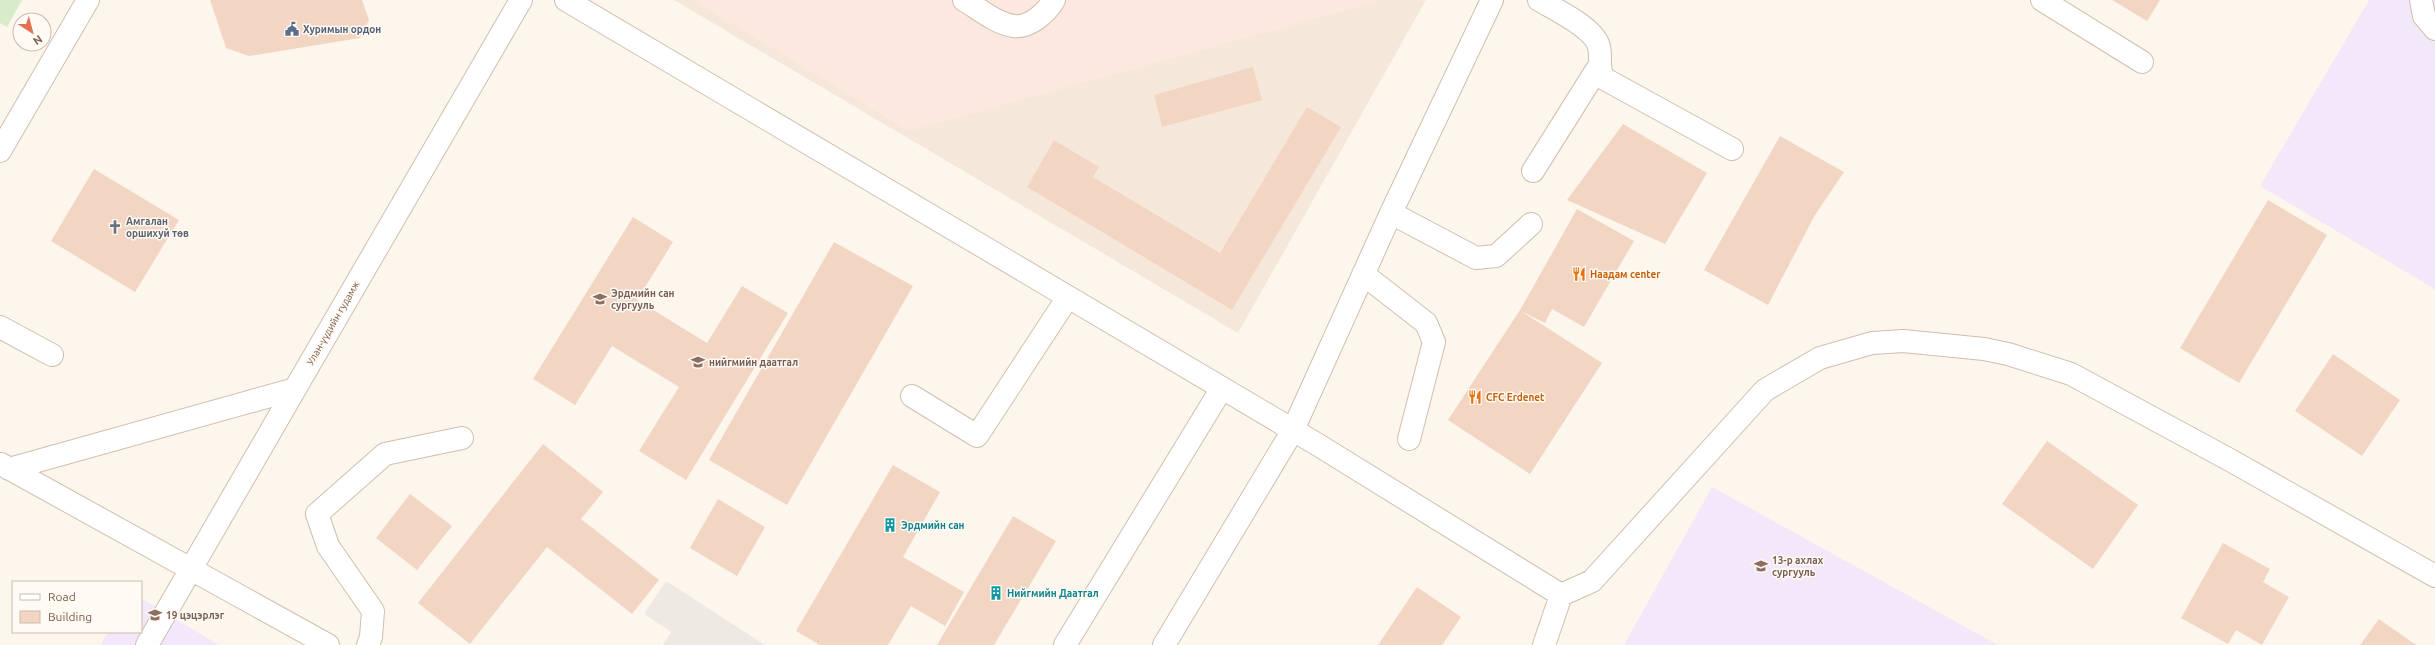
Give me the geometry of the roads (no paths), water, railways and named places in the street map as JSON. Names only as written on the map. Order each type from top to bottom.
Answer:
[{"type":"street","points":[[0,151],[88,0]]},
{"type":"street","name":"Улан-үүдийн гудамж","points":[[147,645],[521,0]]},
{"type":"street","points":[[566,0],[1293,430],[1561,595]]},
{"type":"street","points":[[964,0],[998,20],[1015,27],[1033,21],[1048,10],[1054,0]]},
{"type":"street","points":[[1164,645],[1293,430],[1391,213],[1492,0]]},
{"type":"street","points":[[1539,0],[1593,34],[1599,48],[1599,66],[1604,78],[1732,149]]},
{"type":"street","points":[[2042,0],[2142,62]]},
{"type":"street","points":[[2421,0],[2424,16],[2435,29]]},
{"type":"street","points":[[1533,171],[1599,66]]},
{"type":"street","points":[[1391,213],[1476,258],[1496,256],[1531,224]]},
{"type":"street","points":[[1363,274],[1426,323],[1434,342],[1409,439]]},
{"type":"street","points":[[912,396],[977,436],[1068,297]]},
{"type":"street","points":[[0,327],[52,355]]},
{"type":"street","points":[[1544,645],[1561,595],[1592,581],[1765,390],[1820,358],[1872,342],[1903,341],[1984,349],[2008,354],[2071,374],[2230,460],[2435,576]]},
{"type":"street","points":[[1066,645],[1222,388]]},
{"type":"street","points":[[3,472],[295,389]]},
{"type":"street","points":[[368,645],[371,637],[373,611],[328,546],[317,514],[385,454],[462,438]]},
{"type":"street","points":[[3,472],[191,569],[328,645]]},
{"type":"place","name":"Хуримын ордон","points":[[292,29]]},
{"type":"place","name":"Амгалан оршихуй төв","points":[[115,227]]},
{"type":"place","name":"Наадам center","points":[[1579,274]]},
{"type":"place","name":"Эрдмийн сан сургууль","points":[[600,299]]},
{"type":"place","name":"нийгмийн даатгал","points":[[698,362]]},
{"type":"place","name":"CFC Erdenet","points":[[1475,397]]},
{"type":"place","name":"Эрдмийн сан","points":[[890,525]]},
{"type":"place","name":"13-р ахлах сургууль","points":[[1761,566]]},
{"type":"place","name":"Нийгмийн Даатгал","points":[[996,593]]},
{"type":"place","name":"19 цэцэрлэг","points":[[155,615]]}]
